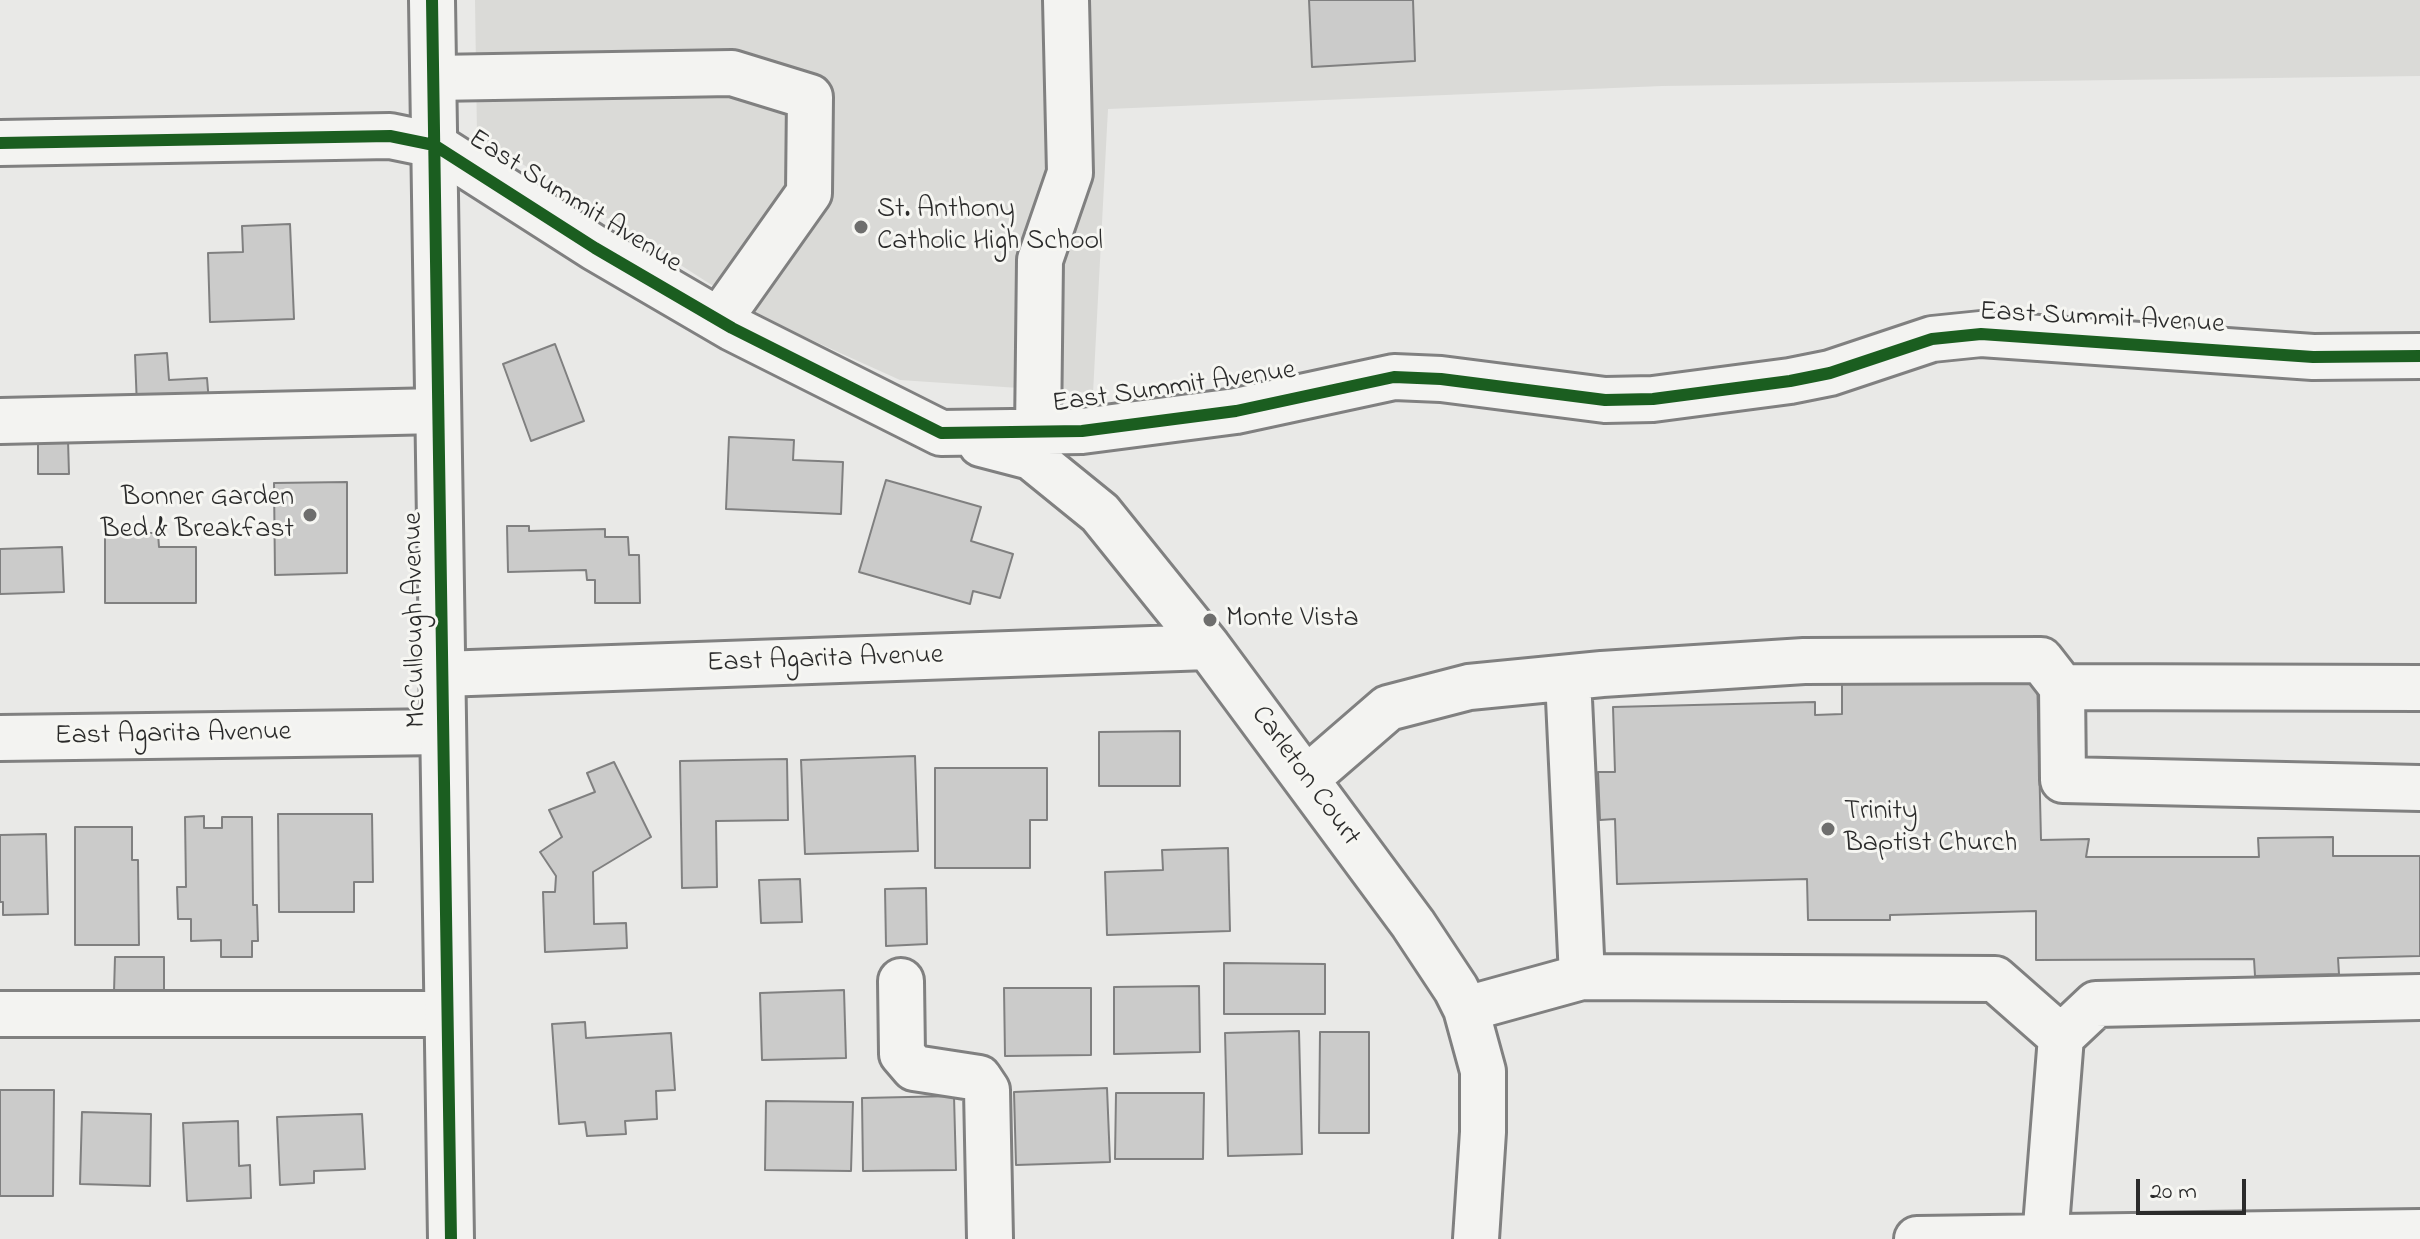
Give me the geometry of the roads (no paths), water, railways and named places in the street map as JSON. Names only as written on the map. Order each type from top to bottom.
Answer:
[{"type":"street","name":"McCullough Avenue","points":[[432,0],[451,1239]]},
{"type":"street","points":[[1038,432],[1040,260],[1070,173],[1066,0]]},
{"type":"street","points":[[434,78],[732,73],[810,97],[809,193],[719,320]]},
{"type":"street","name":"East Summit Avenue","points":[[0,143],[390,136],[434,145],[595,248],[719,320],[941,433],[1082,431],[1236,411],[1394,377],[1441,379],[1605,400],[1653,399],[1830,373],[1932,339],[1981,334],[2313,357],[2420,356]]},
{"type":"street","points":[[0,421],[438,411]]},
{"type":"street","name":"Carleton Court","points":[[941,433],[1031,457],[1100,513],[1208,647],[1413,924],[1466,1009],[1483,1071],[1483,1132],[1476,1239]]},
{"type":"street","name":"East Agarita Avenue","points":[[442,674],[1208,647]]},
{"type":"street","points":[[1306,779],[1388,708],[1469,687],[1804,661],[2041,660],[2062,687],[2063,780],[2420,788]]},
{"type":"street","points":[[1568,678],[1582,977]]},
{"type":"street","points":[[2062,687],[2420,688]]},
{"type":"street","name":"East Agarita Avenue","points":[[0,738],[443,732]]},
{"type":"street","points":[[1466,1009],[1582,977],[1995,979],[2061,1037]]},
{"type":"street","points":[[901,981],[902,1054],[914,1068],[979,1078],[987,1090],[990,1239]]},
{"type":"street","points":[[2045,1238],[2061,1037],[2096,1004],[2420,997]]},
{"type":"street","points":[[0,1014],[447,1014]]},
{"type":"street","points":[[1917,1239],[2420,1232]]},
{"type":"place","name":"St. Anthony Catholic High School","points":[[861,227]]},
{"type":"place","name":"Bonner Garden Bed & Breakfast","points":[[310,515]]},
{"type":"place","name":"Monte Vista","points":[[1210,620]]},
{"type":"place","name":"Trinity Baptist Church","points":[[1828,829]]}]
